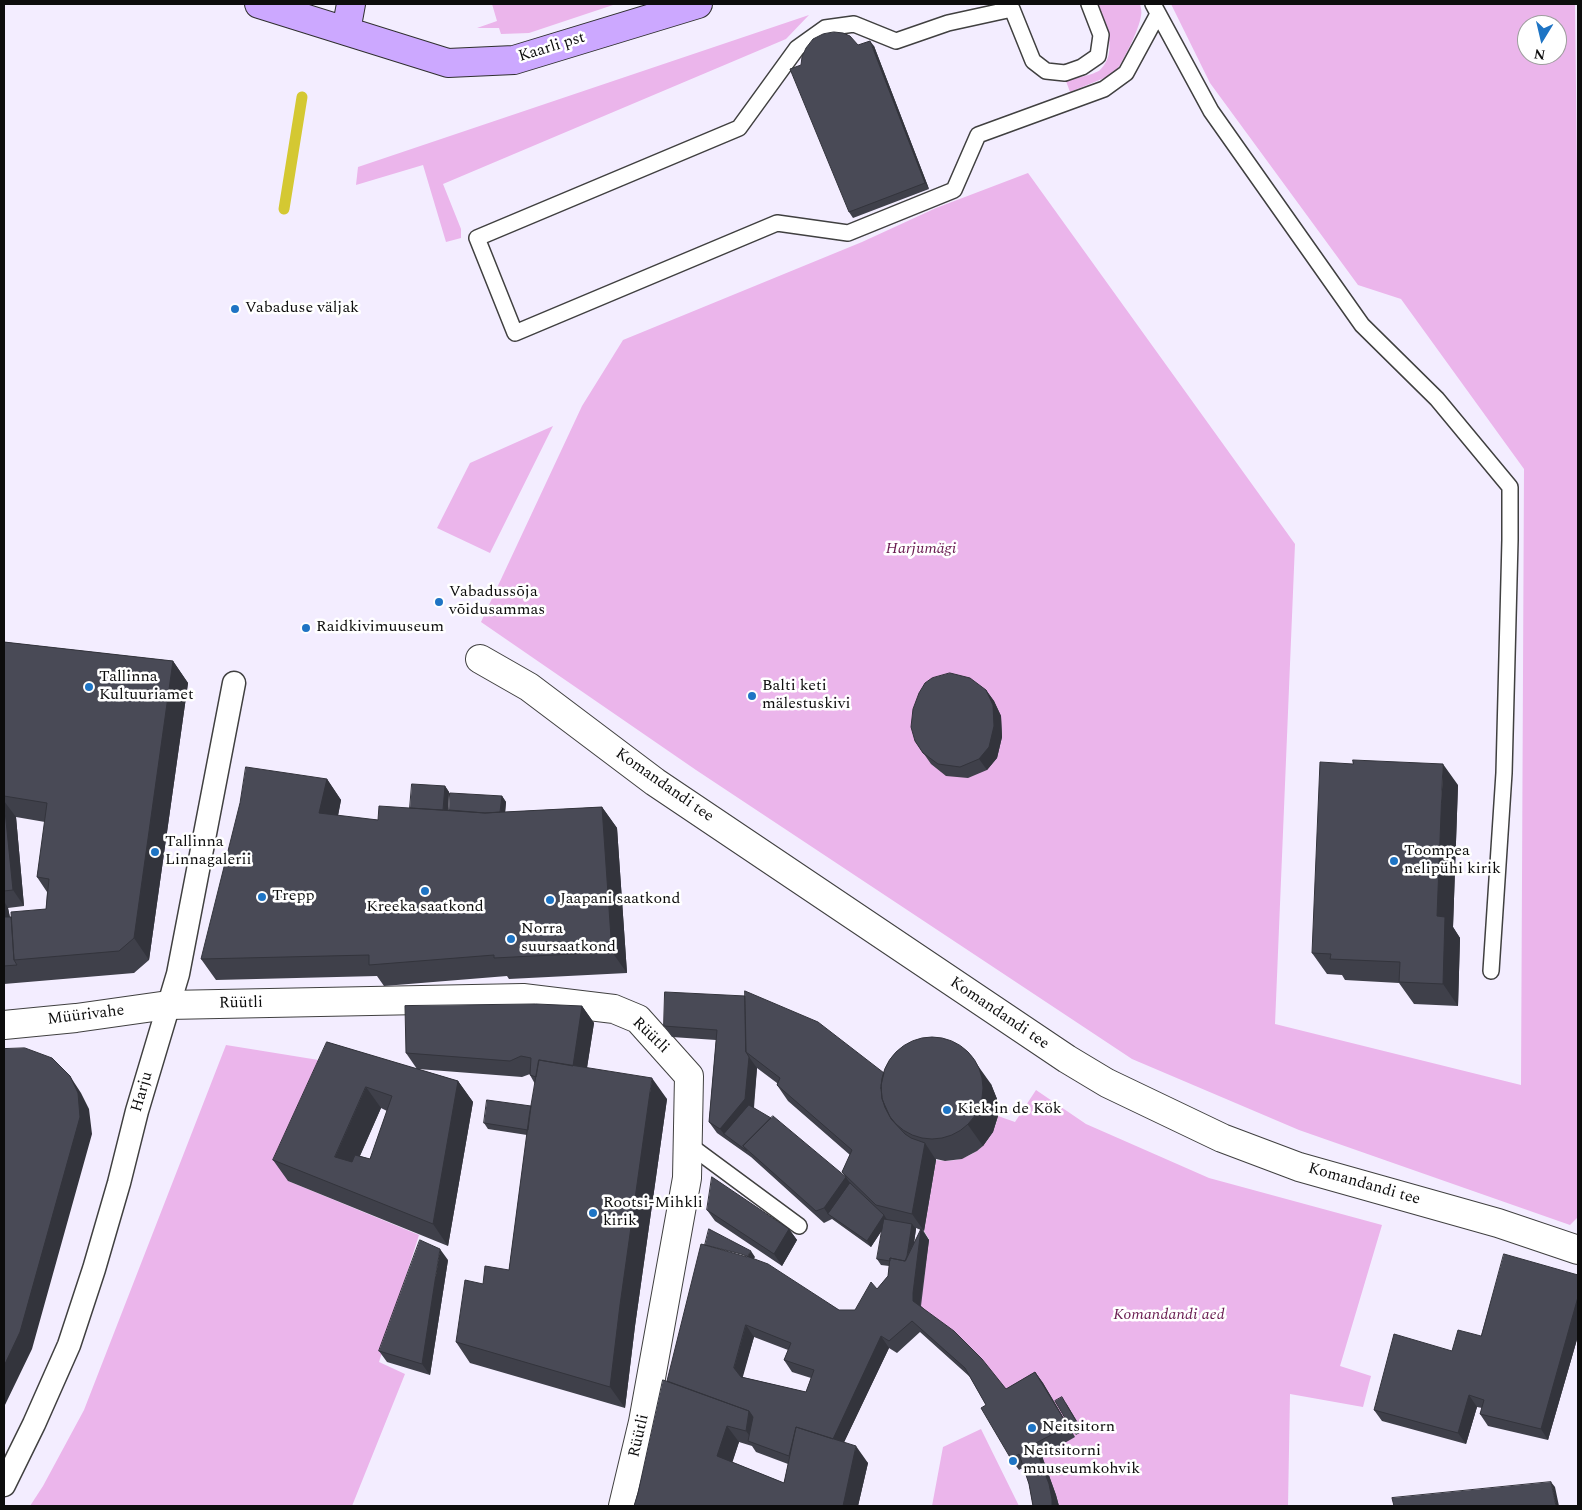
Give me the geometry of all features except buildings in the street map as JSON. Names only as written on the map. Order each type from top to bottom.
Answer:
[{"type":"main road","points":[[259,4],[346,31],[351,4]]},
{"type":"main road","name":"Kaarli pst","points":[[346,31],[448,63],[514,60],[698,4]]},
{"type":"street","name":"Komandandi tee","points":[[480,659],[529,687],[654,782],[1067,1059],[1107,1083],[1222,1138],[1299,1167],[1498,1223],[1578,1250]]},
{"type":"street","name":"Harju","points":[[4,1485],[34,1424],[69,1345],[97,1260],[137,1111],[178,974],[234,683]]},
{"type":"street","name":"Rüütli","points":[[168,1005],[523,998],[614,1009],[638,1019],[689,1076],[687,1178],[644,1422],[623,1506]]},
{"type":"street","name":"Müürivahe","points":[[4,1025],[76,1018],[168,1005]]},
{"type":"lane","points":[[1089,4],[1101,35],[1098,56],[1082,67],[1065,73],[1046,71],[1033,60],[1012,9],[948,22],[896,41],[854,24],[825,28],[796,48],[739,128],[478,238],[515,333],[777,223],[848,233],[954,190],[978,135],[1104,89],[1126,73],[1155,9]]},
{"type":"lane","points":[[1155,9],[1211,111],[1362,325],[1437,399],[1510,487],[1504,773],[1491,972]]},
{"type":"lane","points":[[688,1144],[799,1226]]},
{"type":"green space","points":[[492,4],[616,4],[529,33],[501,34],[499,28],[477,28],[497,21]]},
{"type":"green space","points":[[1098,4],[1140,4],[1140,22],[1122,62],[1114,74],[1070,92],[1066,81],[1097,72],[1106,63],[1109,55],[1109,38]]},
{"type":"green space","name":"Harjumägi","points":[[1171,4],[1575,4],[1578,258],[1578,1217],[1570,1225],[1299,1130],[1132,1059],[696,770],[481,622],[582,406],[623,340],[862,242],[936,208],[1028,173],[1295,544],[1275,1024],[1521,1085],[1524,469],[1401,299],[1358,285],[1210,83]]},
{"type":"green space","points":[[809,15],[786,39],[443,184],[461,229],[461,238],[446,242],[423,165],[356,185],[358,167]]},
{"type":"green space","points":[[553,426],[490,553],[437,528],[470,463]]},
{"type":"green space","points":[[226,1045],[337,1063],[288,1181],[419,1235],[379,1362],[405,1374],[352,1506],[30,1506],[43,1486],[84,1410]]},
{"type":"green space","name":"Komandandi aed","points":[[1036,1090],[1086,1124],[1209,1178],[1382,1225],[1340,1366],[1371,1376],[1363,1407],[1290,1394],[1288,1506],[1059,1506],[1042,1456],[1014,1400],[921,1312],[920,1304],[929,1239],[924,1231],[936,1160],[958,1159],[976,1151],[990,1136],[998,1116],[1015,1122]]},
{"type":"green space","points":[[981,1429],[1019,1506],[932,1506],[943,1447]]},
{"type":"waterway","points":[[284,209],[302,97]]},
{"type":"place","name":"Vabaduse väljak","points":[[235,309]]},
{"type":"place","name":"Vabadussõja võidusammas","points":[[439,602]]},
{"type":"place","name":"Raidkivimuuseum","points":[[306,628]]},
{"type":"place","name":"Tallinna Kultuuriamet","points":[[89,687]]},
{"type":"place","name":"Balti keti mälestuskivi","points":[[752,696]]},
{"type":"place","name":"Tallinna Linnagalerii","points":[[155,852]]},
{"type":"place","name":"Toompea nelipühi kirik","points":[[1394,861]]},
{"type":"place","name":"Kreeka saatkond","points":[[425,891]]},
{"type":"place","name":"Trepp","points":[[262,897]]},
{"type":"place","name":"Jaapani saatkond","points":[[550,900]]},
{"type":"place","name":"Norra suursaatkond","points":[[511,939]]},
{"type":"place","name":"Kiek in de Kök","points":[[947,1110]]},
{"type":"place","name":"Rootsi-Mihkli kirik","points":[[593,1213]]},
{"type":"place","name":"Neitsitorn","points":[[1032,1428]]},
{"type":"place","name":"Neitsitorni muuseumkohvik","points":[[1013,1461]]}]
